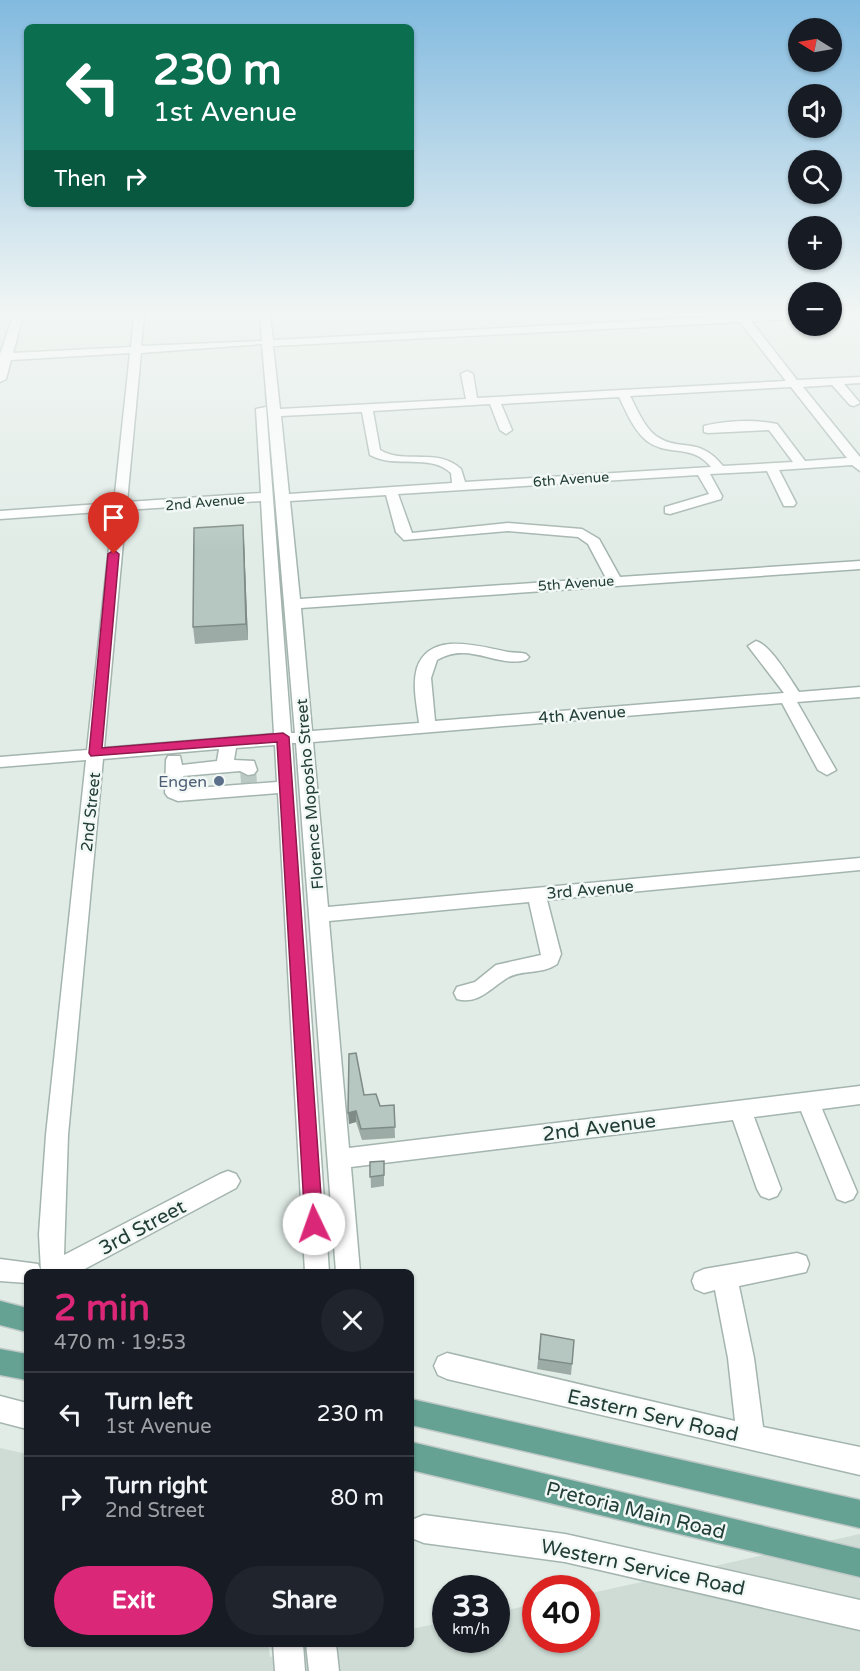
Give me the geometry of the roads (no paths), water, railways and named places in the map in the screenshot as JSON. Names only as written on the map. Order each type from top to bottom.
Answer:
[{"type":"main road","points":[[0,1313],[24,1319]]},
{"type":"main road","points":[[0,1362],[24,1367]]},
{"type":"main road","points":[[414,1413],[860,1514]]},
{"type":"main road","name":"Pretoria Main Road","points":[[414,1457],[860,1563]]},
{"type":"street","name":"2nd Street","points":[[54,1269],[51,1234],[57,1135],[118,509],[132,394]]},
{"type":"street","name":"Florence Moposho Street","points":[[266,394],[274,498],[293,604],[348,1269]]},
{"type":"street","name":"Florence Moposho Street","points":[[271,394],[274,413],[274,498],[283,737],[317,1269]]},
{"type":"street","points":[[471,394],[472,402]]},
{"type":"street","points":[[506,394],[507,400]]},
{"type":"street","points":[[274,413],[606,394]]},
{"type":"street","points":[[623,394],[650,438],[706,452],[720,470]]},
{"type":"street","points":[[804,394],[859,463]]},
{"type":"street","points":[[846,394],[854,403]]},
{"type":"street","points":[[494,400],[506,430]]},
{"type":"street","points":[[367,408],[374,452],[388,459],[430,460],[444,463],[457,472],[459,486]]},
{"type":"street","points":[[708,429],[773,427],[802,465]]},
{"type":"street","name":"6th Avenue","points":[[274,498],[859,463]]},
{"type":"street","points":[[771,467],[786,492],[789,503]]},
{"type":"street","points":[[670,510],[716,496],[702,471]]},
{"type":"street","points":[[392,491],[403,532],[409,537],[508,527],[582,533],[594,542],[614,580]]},
{"type":"street","name":"2nd Avenue","points":[[0,516],[274,498]]},
{"type":"street","name":"5th Avenue","points":[[293,604],[614,580],[860,565]]},
{"type":"street","points":[[756,646],[777,670],[827,770]]},
{"type":"street","points":[[428,726],[421,679],[426,663],[439,652],[452,649],[481,650],[501,657],[521,657]]},
{"type":"street","name":"4th Avenue","points":[[0,762],[283,737],[860,692]]},
{"type":"street","points":[[225,766],[228,742]]},
{"type":"street","points":[[174,746],[174,793],[178,795],[249,781],[286,787]]},
{"type":"street","points":[[174,771],[244,764],[248,765],[249,781]]},
{"type":"street","name":"3rd Avenue","points":[[319,915],[860,864]]},
{"type":"street","points":[[464,993],[482,988],[503,970],[543,964],[549,959],[551,954],[536,894]]},
{"type":"street","name":"2nd Avenue","points":[[338,1159],[860,1095]]},
{"type":"street","points":[[808,1101],[845,1192]]},
{"type":"street","points":[[740,1110],[769,1189]]},
{"type":"street","name":"3rd Street","points":[[60,1269],[228,1181]]},
{"type":"street","points":[[751,1438],[741,1358],[714,1280],[797,1264]]},
{"type":"street","points":[[0,1270],[24,1272]]},
{"type":"street","name":"Eastern Serv Road","points":[[447,1366],[751,1438],[860,1461]]},
{"type":"street","points":[[0,1410],[24,1415]]},
{"type":"street","name":"Western Service Road","points":[[424,1529],[565,1548],[860,1615]]},
{"type":"street","points":[[288,1647],[290,1671]]},
{"type":"street","points":[[321,1647],[324,1671]]},
{"type":"tunnel","points":[[248,770],[249,783]]},
{"type":"place","name":"Engen","points":[[219,781]]}]
